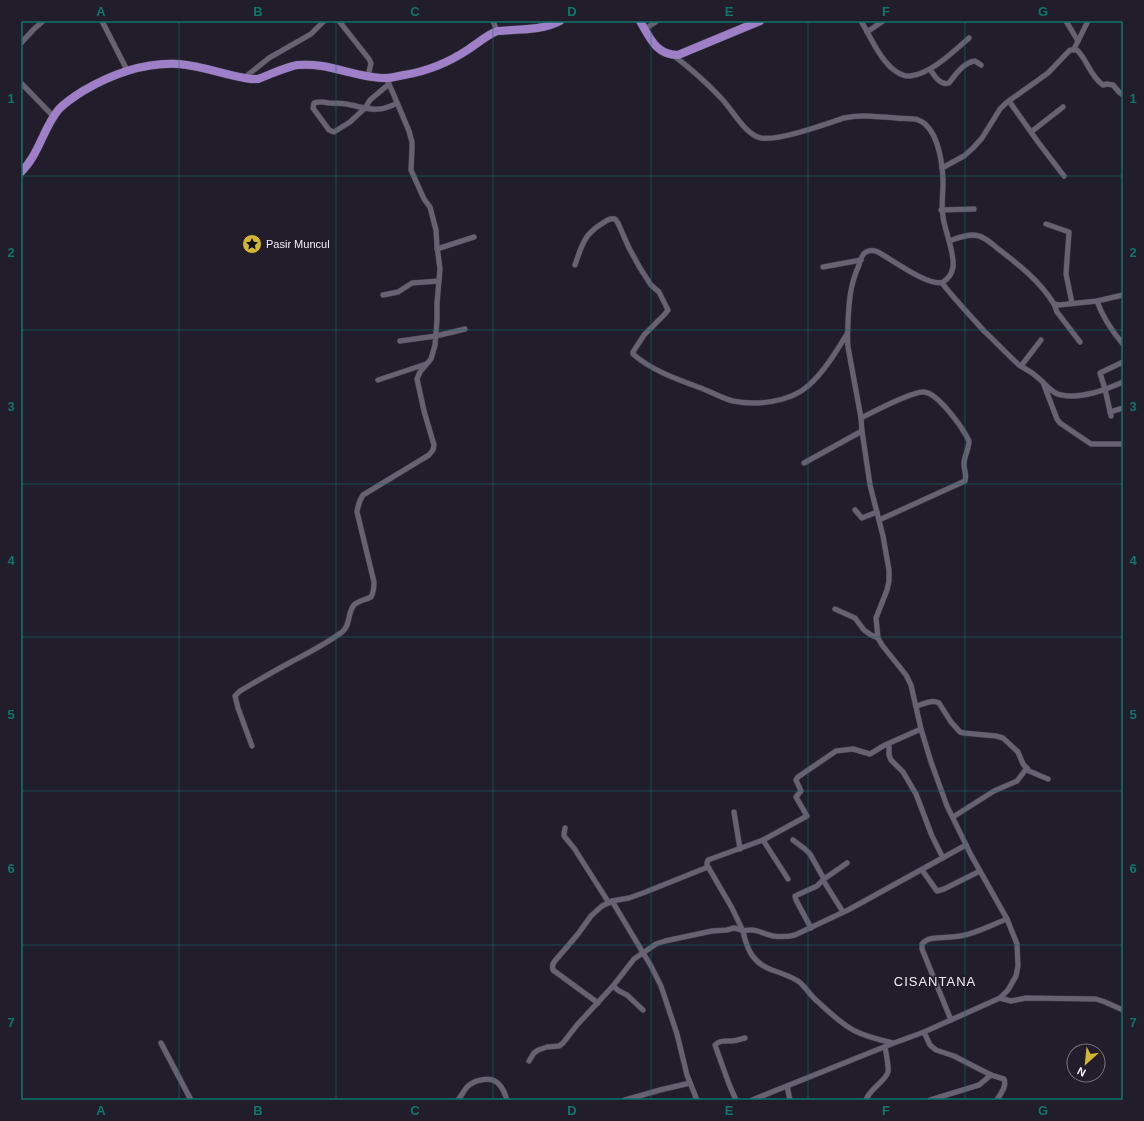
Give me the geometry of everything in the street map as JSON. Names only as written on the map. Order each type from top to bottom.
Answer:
[{"type":"highway","points":[[21,172],[28,165],[54,117],[62,106],[76,95],[127,70],[166,64],[181,64],[244,78],[258,79],[296,66],[307,65],[332,68],[352,74],[387,81],[418,73],[446,63],[497,31],[544,27],[560,21]]},
{"type":"highway","points":[[640,21],[657,47],[661,51],[673,55],[685,53],[760,21]]},
{"type":"street","points":[[21,43],[44,21]]},
{"type":"street","points":[[102,21],[127,70]]},
{"type":"street","points":[[244,78],[269,58],[310,34],[324,21]]},
{"type":"street","points":[[339,21],[369,59],[371,63],[368,76]]},
{"type":"street","points":[[493,21],[497,31]]},
{"type":"street","points":[[647,33],[657,21]]},
{"type":"street","points":[[862,21],[884,60],[890,67],[899,74],[910,76],[930,68],[942,61],[969,38]]},
{"type":"street","points":[[868,32],[883,21]]},
{"type":"street","points":[[1066,21],[1078,41]]},
{"type":"street","points":[[942,168],[964,156],[973,148],[993,122],[1000,108],[1048,73],[1063,56],[1070,50],[1074,49],[1088,21]]},
{"type":"street","points":[[1074,49],[1082,55],[1097,80],[1103,85],[1113,85],[1123,95]]},
{"type":"street","points":[[673,55],[702,78],[722,98],[742,125],[759,138],[779,137],[854,116],[914,119],[924,123],[932,132],[942,168],[942,210],[953,261],[953,268],[949,276],[942,282],[932,282],[921,278],[871,250],[864,254],[861,260],[852,283],[848,300],[847,334],[849,352],[861,418],[870,485],[889,570],[889,580],[876,618],[878,638],[906,675],[911,685],[921,729],[944,799],[966,845],[1007,919],[1017,944],[1018,966],[1016,976],[1008,990],[1000,998],[924,1032],[752,1100]]},
{"type":"street","points":[[930,68],[936,78],[944,85],[947,85],[959,71],[969,63],[975,61],[982,65]]},
{"type":"street","points":[[252,746],[238,708],[235,698],[236,694],[326,643],[347,627],[350,612],[354,606],[369,599],[374,587],[357,512],[358,504],[363,495],[429,455],[433,450],[434,445],[417,379],[420,372],[430,359],[435,345],[438,320],[440,269],[434,218],[411,170],[412,142],[409,131],[397,103],[387,81],[365,108],[345,126],[333,132],[329,130],[312,106],[314,103],[319,102],[347,104],[365,108],[380,110],[397,103]]},
{"type":"street","points":[[21,83],[54,117]]},
{"type":"street","points":[[1009,101],[1064,176]]},
{"type":"street","points":[[1031,132],[1063,107]]},
{"type":"street","points":[[942,210],[974,209]]},
{"type":"street","points":[[575,265],[587,236],[598,226],[610,219],[615,219],[640,268],[651,285],[660,292],[668,310],[644,335],[633,354],[655,368],[732,401],[752,404],[772,402],[802,392],[816,378],[833,356],[847,334]]},
{"type":"street","points":[[1046,224],[1069,232],[1066,274],[1072,303]]},
{"type":"street","points":[[949,241],[960,237],[975,235],[986,239],[1023,268],[1037,282],[1054,304],[1057,312],[1080,342]]},
{"type":"street","points":[[437,249],[474,237]]},
{"type":"street","points":[[823,267],[861,260]]},
{"type":"street","points":[[383,296],[398,292],[412,283],[439,281]]},
{"type":"street","points":[[942,282],[949,293],[1001,348],[1021,366],[1044,382],[1056,394],[1062,396],[1086,394],[1123,382]]},
{"type":"street","points":[[1054,304],[1059,305],[1097,301],[1123,295]]},
{"type":"street","points":[[1097,301],[1111,330],[1123,344]]},
{"type":"street","points":[[400,341],[436,336],[465,329]]},
{"type":"street","points":[[1021,366],[1041,340]]},
{"type":"street","points":[[1123,362],[1102,372],[1100,375],[1105,389],[1110,414],[1123,408]]},
{"type":"street","points":[[378,380],[426,364]]},
{"type":"street","points":[[1044,382],[1057,419],[1060,423],[1091,444],[1123,444]]},
{"type":"street","points":[[861,418],[875,410],[906,397],[922,392],[928,393],[945,406],[965,433],[969,441],[964,461],[965,481],[879,520]]},
{"type":"street","points":[[804,463],[862,431]]},
{"type":"street","points":[[855,510],[862,518],[877,512]]},
{"type":"street","points":[[835,609],[855,618],[864,630],[878,638]]},
{"type":"street","points":[[916,706],[931,701],[939,703],[956,728],[964,733],[1003,738],[1018,752],[1023,764],[1029,771],[1048,779]]},
{"type":"street","points":[[894,1043],[872,1038],[854,1031],[815,999],[797,980],[762,966],[757,962],[749,952],[743,931],[732,908],[708,867],[707,862],[708,860],[763,840],[807,816],[796,797],[801,791],[796,780],[836,750],[853,749],[870,754],[921,729]]},
{"type":"street","points":[[888,744],[891,760],[903,772],[916,794],[932,836],[943,858]]},
{"type":"street","points":[[953,817],[994,791],[1017,781],[1026,768]]},
{"type":"street","points":[[734,812],[740,849]]},
{"type":"street","points":[[565,828],[564,836],[574,848],[610,902],[616,905],[661,986],[677,1034],[690,1082],[697,1100]]},
{"type":"street","points":[[763,840],[788,879]]},
{"type":"street","points":[[793,840],[796,844],[805,848],[810,854],[823,880],[843,912]]},
{"type":"street","points":[[529,1060],[538,1050],[547,1047],[559,1046],[563,1043],[576,1025],[613,986],[634,959],[656,944],[712,931],[734,928],[743,931],[757,930],[774,936],[786,937],[795,935],[843,912],[966,845]]},
{"type":"street","points":[[811,928],[795,896],[816,886],[847,863]]},
{"type":"street","points":[[598,1003],[554,970],[552,968],[552,964],[602,906],[610,902],[643,893],[708,867]]},
{"type":"street","points":[[922,870],[937,891],[980,871]]},
{"type":"street","points":[[951,1020],[922,949],[922,944],[925,940],[938,937],[964,936],[1007,919]]},
{"type":"street","points":[[613,986],[619,991],[628,995],[643,1010]]},
{"type":"street","points":[[1000,998],[1011,1001],[1026,998],[1096,1000],[1105,1002],[1123,1010]]},
{"type":"street","points":[[924,1032],[932,1047],[941,1052],[954,1056],[991,1075],[1001,1077],[1005,1080],[1004,1087],[997,1100]]},
{"type":"street","points":[[736,1100],[715,1044],[717,1042],[745,1038]]},
{"type":"street","points":[[161,1043],[191,1100]]},
{"type":"street","points":[[866,1100],[868,1094],[886,1076],[888,1072],[885,1047]]},
{"type":"street","points":[[930,1100],[978,1085],[991,1075]]},
{"type":"street","points":[[458,1100],[467,1087],[472,1083],[485,1079],[491,1079],[501,1086],[507,1100]]},
{"type":"street","points":[[625,1100],[690,1082]]},
{"type":"street","points":[[787,1086],[790,1100]]},
{"type":"place","name":"Pasir Muncul","points":[[252,244]]},
{"type":"district","name":"CISANTANA","points":[[935,981]]}]
